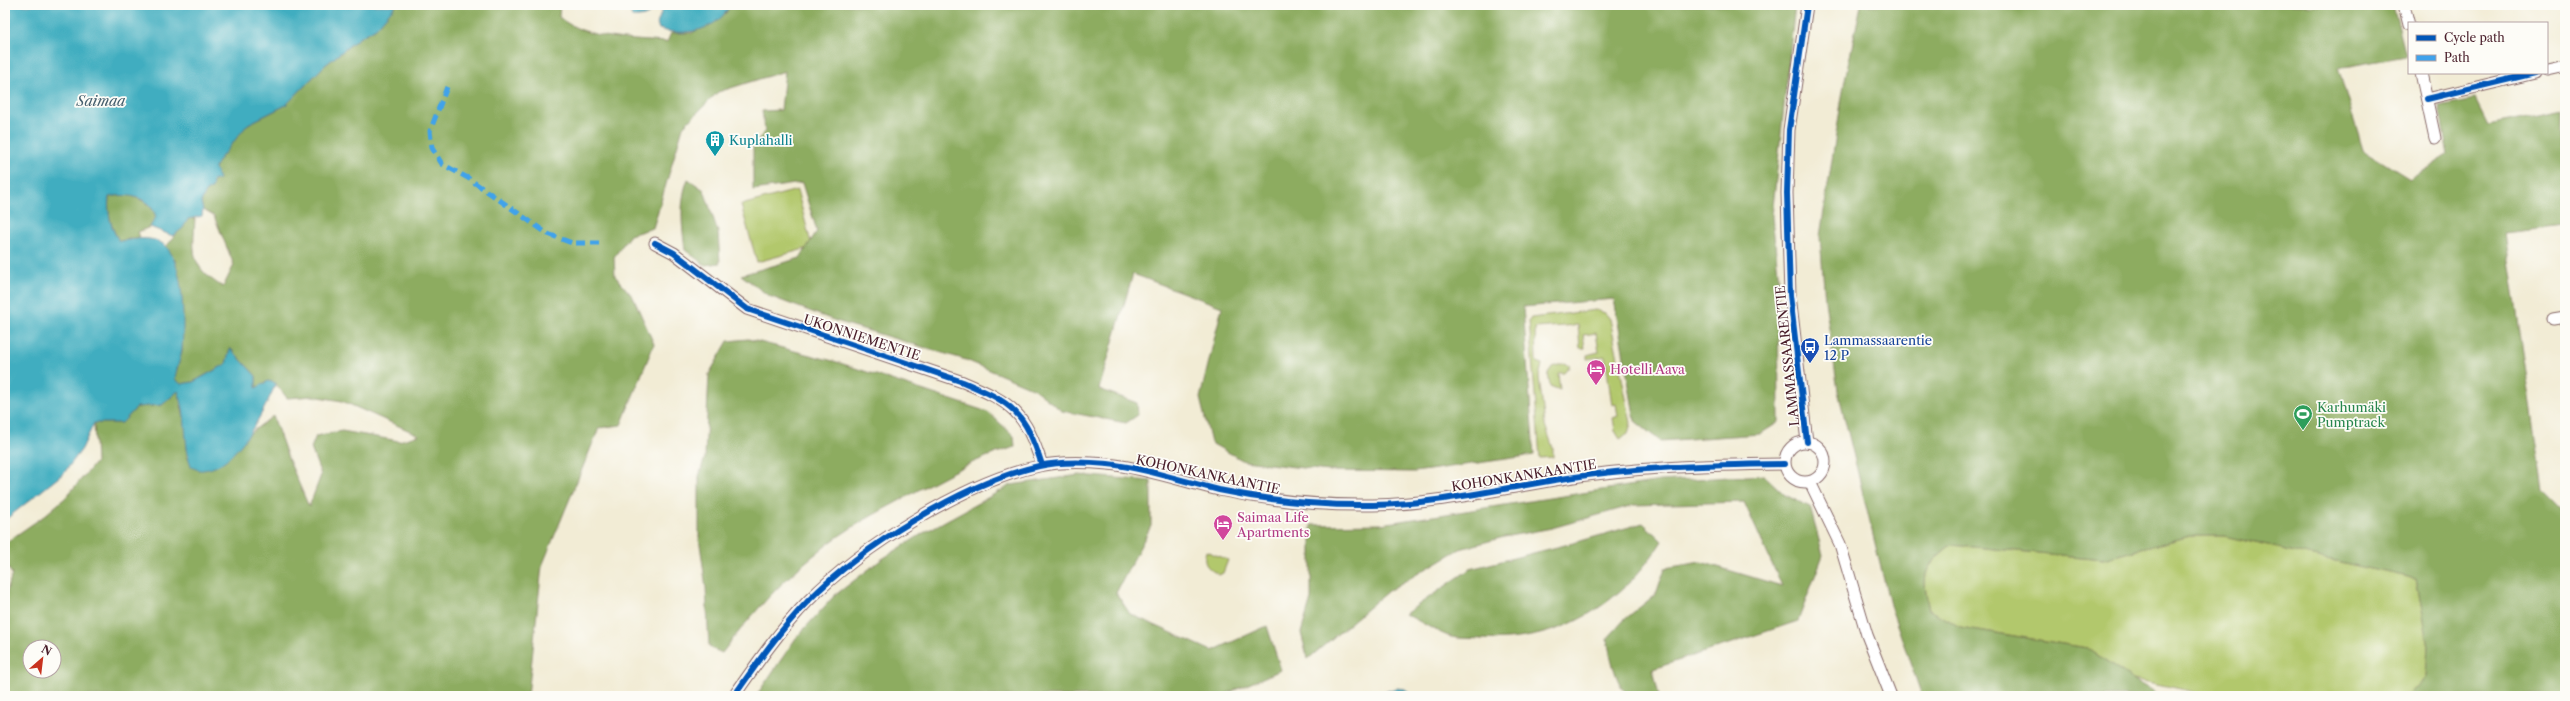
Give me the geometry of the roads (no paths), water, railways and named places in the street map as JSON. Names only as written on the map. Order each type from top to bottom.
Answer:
[{"type":"street","name":"LAMMASSAARENTIE","points":[[1806,5],[1789,130],[1787,193],[1790,296],[1808,442]]},
{"type":"street","points":[[2404,5],[2408,22]]},
{"type":"street","points":[[2548,70],[2565,66]]},
{"type":"street","points":[[2421,74],[2435,138]]},
{"type":"street","points":[[2427,99],[2531,74]]},
{"type":"street","name":"UKONNIEMENTIE","points":[[655,244],[674,252],[747,310],[963,382],[997,396],[1013,408],[1026,424],[1042,465]]},
{"type":"street","points":[[2553,319],[2565,317]]},
{"type":"street","points":[[1808,442],[1821,450],[1825,465],[1822,472],[1810,482],[1793,479],[1784,464],[1785,456],[1793,445],[1808,442]]},
{"type":"street","name":"KOHONKANKAANTIE","points":[[734,696],[783,629],[810,600],[853,562],[955,498],[990,481],[1042,465],[1074,462],[1109,464],[1260,498],[1315,504],[1376,505],[1434,501],[1611,472],[1713,465],[1784,464]]},
{"type":"street","points":[[1810,482],[1840,544],[1867,635],[1891,696]]},
{"type":"water","name":"Saimaa","points":[[5,5],[396,5],[376,28],[359,38],[324,66],[286,105],[248,124],[218,161],[215,168],[219,179],[213,181],[212,189],[207,190],[201,202],[203,210],[202,216],[188,219],[183,228],[173,236],[150,227],[156,217],[149,204],[143,200],[123,195],[109,197],[110,220],[119,241],[143,239],[158,241],[167,248],[174,259],[178,273],[183,307],[182,349],[175,379],[181,384],[193,382],[226,364],[230,348],[256,376],[256,388],[268,381],[276,383],[265,408],[248,436],[238,449],[215,467],[198,470],[191,467],[187,449],[183,410],[178,391],[162,405],[137,407],[122,423],[94,423],[82,449],[64,473],[5,520]]},
{"type":"water","points":[[629,5],[656,5],[656,7],[646,15],[632,17]]},
{"type":"water","points":[[664,5],[730,5],[717,21],[709,26],[689,32],[679,32],[659,29],[657,24]]},
{"type":"water","points":[[1396,688],[1405,689],[1413,696],[1374,696]]},
{"type":"place","name":"Kuplahalli","points":[[715,157]]},
{"type":"place","name":"Lammassaarentie 12 P","points":[[1810,364]]},
{"type":"place","name":"Hotelli Aava","points":[[1596,386]]},
{"type":"place","name":"Karhumäki Pumptrack","points":[[2303,431]]},
{"type":"place","name":"Saimaa Life Apartments","points":[[1223,541]]}]
